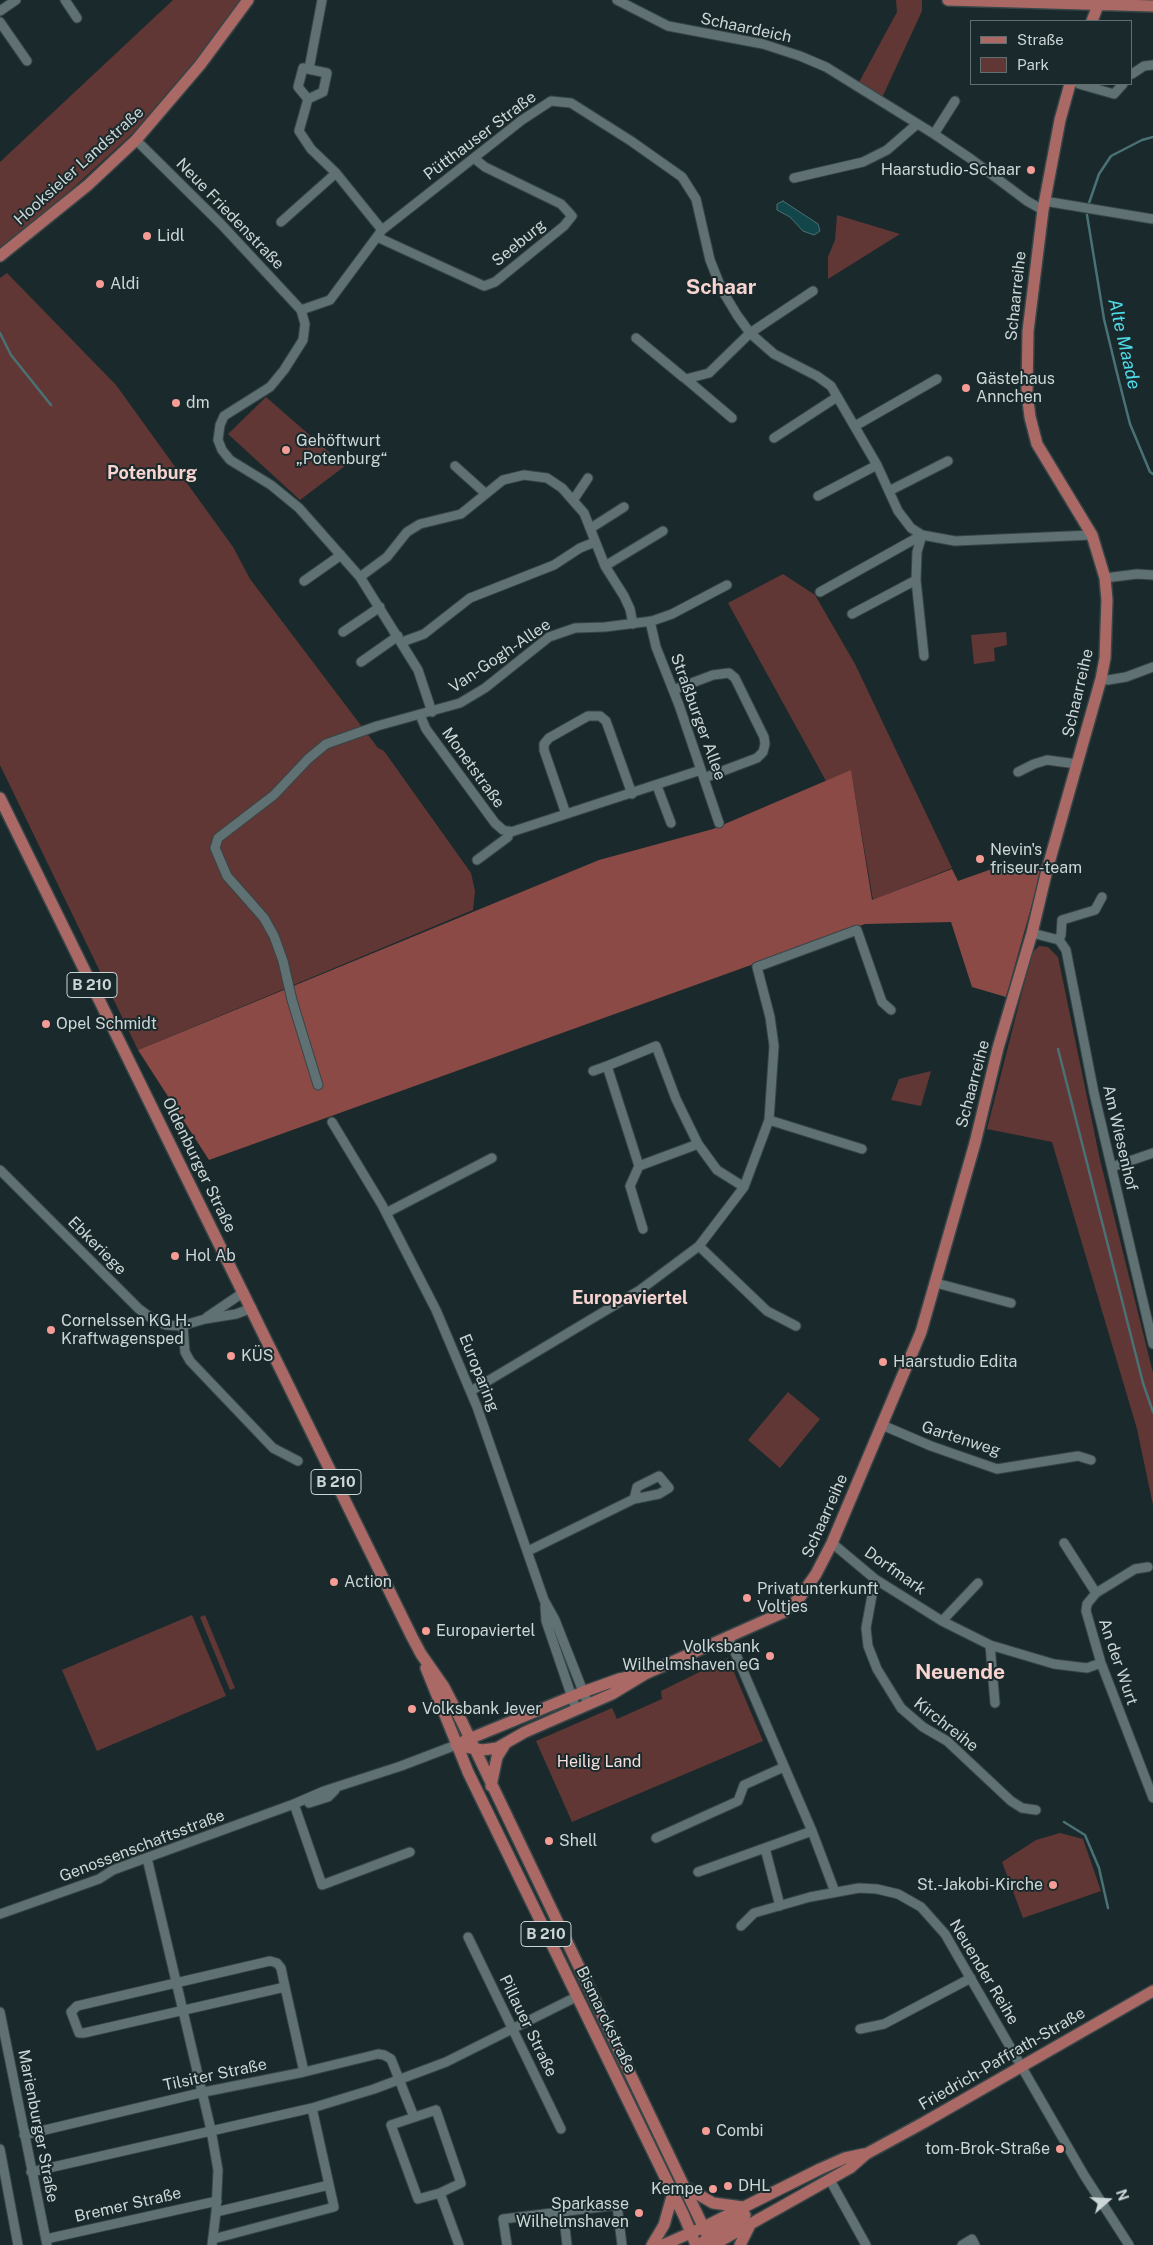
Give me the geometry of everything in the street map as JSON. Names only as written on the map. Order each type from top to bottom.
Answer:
[{"type":"main road","name":"Hooksieler Landstraße","points":[[0,256],[88,185],[136,140],[200,65],[248,0]]},
{"type":"main road","points":[[948,0],[1099,2],[1153,6]]},
{"type":"main road","points":[[1092,20],[1099,2]]},
{"type":"main road","name":"Schaarreihe","points":[[505,1744],[525,1732],[612,1694],[645,1674],[784,1612],[800,1597],[816,1574],[832,1543],[921,1332],[936,1284],[998,1048],[1032,933],[1047,870],[1101,679],[1106,637],[1105,578],[1092,535],[1037,444],[1028,408],[1026,366],[1028,331],[1044,205],[1060,120],[1070,85]]},
{"type":"main road","name":"Oldenburger Straße","points":[[0,798],[421,1654],[456,1745]]},
{"type":"main road","name":"Oldenburger Straße","points":[[421,1654],[444,1687],[469,1738]]},
{"type":"main road","name":"Schaarreihe","points":[[456,1745],[583,1692],[619,1679],[645,1674]]},
{"type":"main road","name":"Bismarckstraße","points":[[469,1738],[686,2187],[701,2240]]},
{"type":"main road","points":[[456,1745],[474,1750],[490,1750],[505,1744]]},
{"type":"main road","points":[[491,1786],[498,1757],[505,1744]]},
{"type":"main road","name":"Bismarckstraße","points":[[456,1745],[576,1997],[673,2193],[701,2240]]},
{"type":"main road","name":"Friedrich-Paffrath-Straße","points":[[701,2240],[750,2226],[850,2168],[866,2154],[1153,1992]]},
{"type":"main road","name":"Friedrich-Paffrath-Straße","points":[[701,2240],[745,2207],[798,2179],[845,2158],[866,2154]]},
{"type":"main road","points":[[686,2187],[700,2197],[714,2203],[745,2207]]},
{"type":"main road","points":[[652,2245],[664,2225],[673,2193]]},
{"type":"main road","name":"Friedrich-Paffrath-Straße","points":[[701,2240],[759,2207],[773,2193]]},
{"type":"main road","points":[[740,2245],[750,2226]]},
{"type":"main road","points":[[663,2245],[701,2240]]},
{"type":"street","points":[[0,11],[16,0]]},
{"type":"street","points":[[65,0],[77,18]]},
{"type":"street","points":[[309,68],[322,0]]},
{"type":"street","name":"Schaardeich","points":[[617,0],[668,26],[763,44],[800,56],[842,76],[934,134],[1027,201],[1044,205]]},
{"type":"street","points":[[0,22],[27,61]]},
{"type":"street","points":[[1133,73],[1144,66],[1153,65]]},
{"type":"street","points":[[308,99],[298,87],[303,68],[327,73],[323,92],[308,99],[299,131],[311,149],[336,173],[380,233]]},
{"type":"street","points":[[1082,85],[1114,94],[1122,85]]},
{"type":"street","name":"Pütthauser Straße","points":[[301,310],[330,300],[380,233],[522,120],[551,101],[570,103],[631,141],[682,177],[696,199],[710,260],[722,290],[750,332],[774,354],[817,376],[832,386],[877,465],[898,511],[911,528],[922,536]]},
{"type":"street","points":[[934,134],[955,102]]},
{"type":"street","points":[[794,178],[863,162],[887,150],[917,124]]},
{"type":"street","name":"Neue Friedenstraße","points":[[136,140],[221,224],[301,310]]},
{"type":"street","name":"Seeburg","points":[[380,233],[484,286],[495,282],[511,270],[564,226],[572,216],[560,204],[485,167],[475,159]]},
{"type":"street","points":[[281,222],[336,173]]},
{"type":"street","points":[[1044,205],[1153,219]]},
{"type":"street","points":[[686,378],[708,373],[750,332],[814,291]]},
{"type":"street","points":[[301,310],[305,324],[303,340],[284,370],[270,387],[224,416],[220,425],[218,440],[222,450],[230,460],[271,484],[299,508],[360,578],[418,670],[432,712]]},
{"type":"street","points":[[636,338],[732,418]]},
{"type":"street","points":[[855,426],[937,379]]},
{"type":"street","points":[[774,438],[837,397]]},
{"type":"street","points":[[889,491],[948,461]]},
{"type":"street","points":[[818,496],[877,465]]},
{"type":"street","points":[[455,466],[485,493]]},
{"type":"street","points":[[360,578],[387,557],[408,532],[420,524],[461,514],[503,480],[524,475],[547,478],[574,499],[591,528],[604,566],[624,596],[630,609],[633,624]]},
{"type":"street","points":[[574,499],[588,478]]},
{"type":"street","points":[[591,528],[624,507]]},
{"type":"street","points":[[604,566],[663,530]]},
{"type":"street","points":[[820,592],[922,536],[955,541],[1092,535]]},
{"type":"street","points":[[922,536],[917,552],[916,580],[924,656]]},
{"type":"street","points":[[361,662],[400,639],[424,634],[470,598],[554,565],[580,548],[595,542]]},
{"type":"street","points":[[304,581],[341,555]]},
{"type":"street","points":[[1105,578],[1136,574],[1153,575]]},
{"type":"street","points":[[852,614],[916,580]]},
{"type":"street","name":"Van-Gogh-Allee","points":[[318,1085],[292,1000],[283,961],[274,936],[264,918],[227,876],[215,848],[218,838],[274,795],[308,759],[326,744],[344,736],[460,703],[485,688],[550,637],[575,628],[650,621],[672,614],[727,585]]},
{"type":"street","points":[[343,632],[380,607]]},
{"type":"street","name":"Straßburger Allee","points":[[650,621],[656,646],[720,823]]},
{"type":"street","points":[[1101,679],[1126,677],[1153,667]]},
{"type":"street","points":[[477,860],[508,837],[509,832],[657,786],[757,758],[763,752],[764,738],[735,678],[729,673],[713,675],[673,690]]},
{"type":"street","name":"Monetstraße","points":[[420,715],[426,729],[494,823],[509,832]]},
{"type":"street","points":[[566,814],[544,750],[544,744],[549,738],[588,716],[600,716],[606,721],[632,794]]},
{"type":"street","points":[[1018,772],[1047,760],[1077,764]]},
{"type":"street","points":[[657,786],[670,823]]},
{"type":"street","points":[[1032,933],[1059,940],[1062,920],[1094,910],[1102,897]]},
{"type":"street","points":[[471,1391],[640,1290],[699,1246],[744,1187],[769,1120],[774,1046],[770,1017],[758,967],[857,930],[882,1002],[891,1010]]},
{"type":"street","name":"Am Wiesenhof","points":[[1059,940],[1066,950],[1094,1093],[1153,1344]]},
{"type":"street","points":[[593,1071],[656,1046],[676,1099],[698,1144],[717,1170],[744,1187]]},
{"type":"street","points":[[607,1066],[639,1166],[630,1186],[643,1228]]},
{"type":"street","points":[[769,1120],[862,1150]]},
{"type":"street","name":"Europaring","points":[[332,1122],[386,1213],[436,1310],[471,1391],[544,1600],[555,1620],[588,1704]]},
{"type":"street","points":[[639,1166],[698,1144]]},
{"type":"street","points":[[1112,1167],[1153,1153]]},
{"type":"street","points":[[386,1213],[492,1158]]},
{"type":"street","name":"Ebkeriege","points":[[0,1170],[139,1309],[166,1325],[183,1326],[205,1319],[236,1314],[252,1308]]},
{"type":"street","points":[[699,1246],[767,1311],[796,1326]]},
{"type":"street","points":[[936,1284],[1011,1303]]},
{"type":"street","name":"Ebkeriege","points":[[205,1319],[244,1292]]},
{"type":"street","points":[[183,1326],[185,1352],[190,1361],[274,1448],[298,1461]]},
{"type":"street","name":"Gartenweg","points":[[882,1425],[931,1446],[997,1469],[1078,1456],[1092,1460]]},
{"type":"street","points":[[528,1551],[634,1499]]},
{"type":"street","name":"Dorfmark","points":[[832,1543],[875,1579],[942,1621],[990,1645],[1054,1664],[1087,1668],[1101,1663]]},
{"type":"street","points":[[1064,1543],[1096,1593],[1135,1570],[1148,1567]]},
{"type":"street","name":"Kirchreihe","points":[[875,1579],[866,1628],[868,1646],[877,1669],[900,1708],[923,1727],[947,1741],[1011,1801],[1022,1808],[1036,1810]]},
{"type":"street","points":[[942,1621],[978,1583]]},
{"type":"street","name":"An der Wurt","points":[[1096,1593],[1087,1604],[1086,1611],[1101,1663],[1153,1798]]},
{"type":"street","name":"Europaring","points":[[544,1600],[546,1622],[576,1709]]},
{"type":"street","points":[[728,1636],[812,1832],[835,1892]]},
{"type":"street","points":[[990,1645],[996,1703]]},
{"type":"street","name":"Genossenschaftsstraße","points":[[0,1914],[99,1879],[113,1870],[294,1804],[307,1804],[328,1796],[335,1789],[456,1745]]},
{"type":"street","points":[[656,1838],[738,1801],[744,1785],[784,1767]]},
{"type":"street","points":[[294,1804],[322,1885],[410,1852]]},
{"type":"street","points":[[698,1872],[812,1832]]},
{"type":"street","points":[[765,1848],[780,1906]]},
{"type":"street","points":[[147,1858],[204,2092],[218,2170],[217,2201],[212,2242],[334,2208],[312,2108]]},
{"type":"street","name":"Neuender Reihe","points":[[741,1926],[754,1914],[835,1892],[859,1888],[877,1889],[898,1894],[921,1907],[940,1926],[1023,2067]]},
{"type":"street","name":"Pillauer Straße","points":[[468,1937],[561,2129]]},
{"type":"street","points":[[285,1988],[84,2033],[79,2033],[71,2012],[77,2006],[270,1961],[277,1963],[281,1968],[304,2072]]},
{"type":"street","points":[[860,2029],[884,2024],[971,1978]]},
{"type":"street","points":[[31,2172],[312,2108],[446,2062],[576,1997]]},
{"type":"street","name":"Marienburger Straße","points":[[0,2012],[46,2242]]},
{"type":"street","name":"Tilsiter Straße","points":[[24,2135],[204,2092],[304,2072],[378,2054],[391,2059],[414,2117]]},
{"type":"street","points":[[1023,2067],[1084,2175],[1129,2245]]},
{"type":"street","points":[[436,2110],[461,2183],[440,2193],[418,2198],[391,2125],[414,2117],[436,2110]]},
{"type":"street","points":[[0,2149],[18,2245]]},
{"type":"street","points":[[830,2180],[866,2245]]},
{"type":"street","points":[[216,2212],[328,2185]]},
{"type":"street","points":[[440,2193],[459,2245]]},
{"type":"street","name":"Bremer Straße","points":[[46,2242],[217,2201]]},
{"type":"street","points":[[507,2245],[503,2219],[563,2210],[617,2205],[622,2245]]},
{"type":"street","points":[[563,2210],[567,2245]]},
{"type":"street","points":[[962,2245],[974,2242]]},
{"type":"green space","points":[[173,0],[241,0],[200,55],[132,134],[51,208],[0,250],[0,162]]},
{"type":"green space","points":[[896,0],[922,0],[922,11],[881,100],[857,86],[897,12]]},
{"type":"green space","points":[[837,215],[900,234],[828,279],[828,257],[835,240]]},
{"type":"green space","points":[[7,273],[116,385],[233,547],[250,579],[378,748],[384,751],[471,873],[475,891],[473,910],[138,1050],[0,765],[0,278]]},
{"type":"green space","name":"Gehöftwurt „Potenburg“","points":[[266,397],[345,466],[300,500],[228,434]]},
{"type":"green space","points":[[783,574],[815,595],[855,664],[952,868],[873,900],[851,771],[826,781],[728,603]]},
{"type":"green space","points":[[1006,632],[1007,645],[994,648],[995,661],[974,664],[971,635]]},
{"type":"green space","points":[[1039,946],[1048,947],[1058,957],[1100,1160],[1153,1373],[1153,1505],[1137,1429],[1052,1142],[987,1129],[1032,953]]},
{"type":"green space","points":[[931,1071],[921,1106],[891,1100],[899,1079]]},
{"type":"green space","points":[[788,1392],[820,1419],[780,1468],[748,1440]]},
{"type":"green space","points":[[192,1615],[226,1696],[97,1751],[62,1670]]},
{"type":"green space","points":[[205,1615],[235,1688],[230,1690],[200,1617]]},
{"type":"green space","name":"Heilig Land","points":[[728,1658],[763,1741],[572,1822],[536,1741],[612,1708],[617,1719],[662,1699],[661,1691]]},
{"type":"green space","points":[[1060,1833],[1083,1839],[1101,1891],[1023,1918],[1002,1862],[1036,1840]]},
{"type":"shaded area","points":[[851,770],[872,900],[952,869],[958,881],[1006,864],[1043,865],[1006,997],[972,987],[951,922],[865,924],[209,1160],[138,1050],[599,860],[713,829]]},
{"type":"water","points":[[783,201],[818,224],[820,231],[814,235],[803,231],[790,217],[777,210],[777,204]]},
{"type":"waterway","name":"Alte Maade","points":[[1089,203],[1099,174],[1111,156],[1142,140],[1153,137]]},
{"type":"waterway","name":"Alte Maade","points":[[1087,215],[1104,319],[1117,373],[1130,424],[1150,472],[1153,474]]},
{"type":"waterway","points":[[0,333],[11,355],[51,405]]},
{"type":"waterway","points":[[1058,1049],[1143,1383],[1153,1412]]},
{"type":"waterway","points":[[1064,1822],[1085,1835],[1099,1868],[1108,1908]]},
{"type":"place","name":"Haarstudio-Schaar","points":[[1031,170]]},
{"type":"place","name":"Lidl","points":[[147,236]]},
{"type":"place","name":"Aldi","points":[[100,284]]},
{"type":"place","name":"Gästehaus Annchen","points":[[966,388]]},
{"type":"place","name":"dm","points":[[176,403]]},
{"type":"place","name":"Gehöftwurt „Potenburg“","points":[[286,450]]},
{"type":"place","name":"Nevin's friseur-team","points":[[980,859]]},
{"type":"place","name":"Opel Schmidt","points":[[46,1024]]},
{"type":"place","name":"Hol Ab","points":[[175,1256]]},
{"type":"place","name":"Cornelssen KG H. Kraftwagensped","points":[[51,1330]]},
{"type":"place","name":"KÜS","points":[[231,1356]]},
{"type":"place","name":"Haarstudio Edita","points":[[883,1362]]},
{"type":"place","name":"Action","points":[[334,1582]]},
{"type":"place","name":"Privatunterkunft Voltjes","points":[[747,1598]]},
{"type":"place","name":"Europaviertel","points":[[426,1631]]},
{"type":"place","name":"Volksbank Wilhelmshaven eG","points":[[770,1656]]},
{"type":"place","name":"Volksbank Jever","points":[[412,1709]]},
{"type":"place","name":"Shell","points":[[549,1841]]},
{"type":"place","name":"St.-Jakobi-Kirche","points":[[1053,1885]]},
{"type":"place","name":"Combi","points":[[706,2131]]},
{"type":"place","name":"tom-Brok-Straße","points":[[1060,2149]]},
{"type":"place","name":"DHL","points":[[728,2186]]},
{"type":"place","name":"Kempe","points":[[713,2189]]},
{"type":"place","name":"Sparkasse Wilhelmshaven","points":[[639,2213]]},
{"type":"district","name":"Schaar","points":[[721,288]]},
{"type":"district","name":"Potenburg","points":[[152,473]]},
{"type":"district","name":"Europaviertel","points":[[630,1298]]},
{"type":"district","name":"Neuende","points":[[960,1673]]}]
